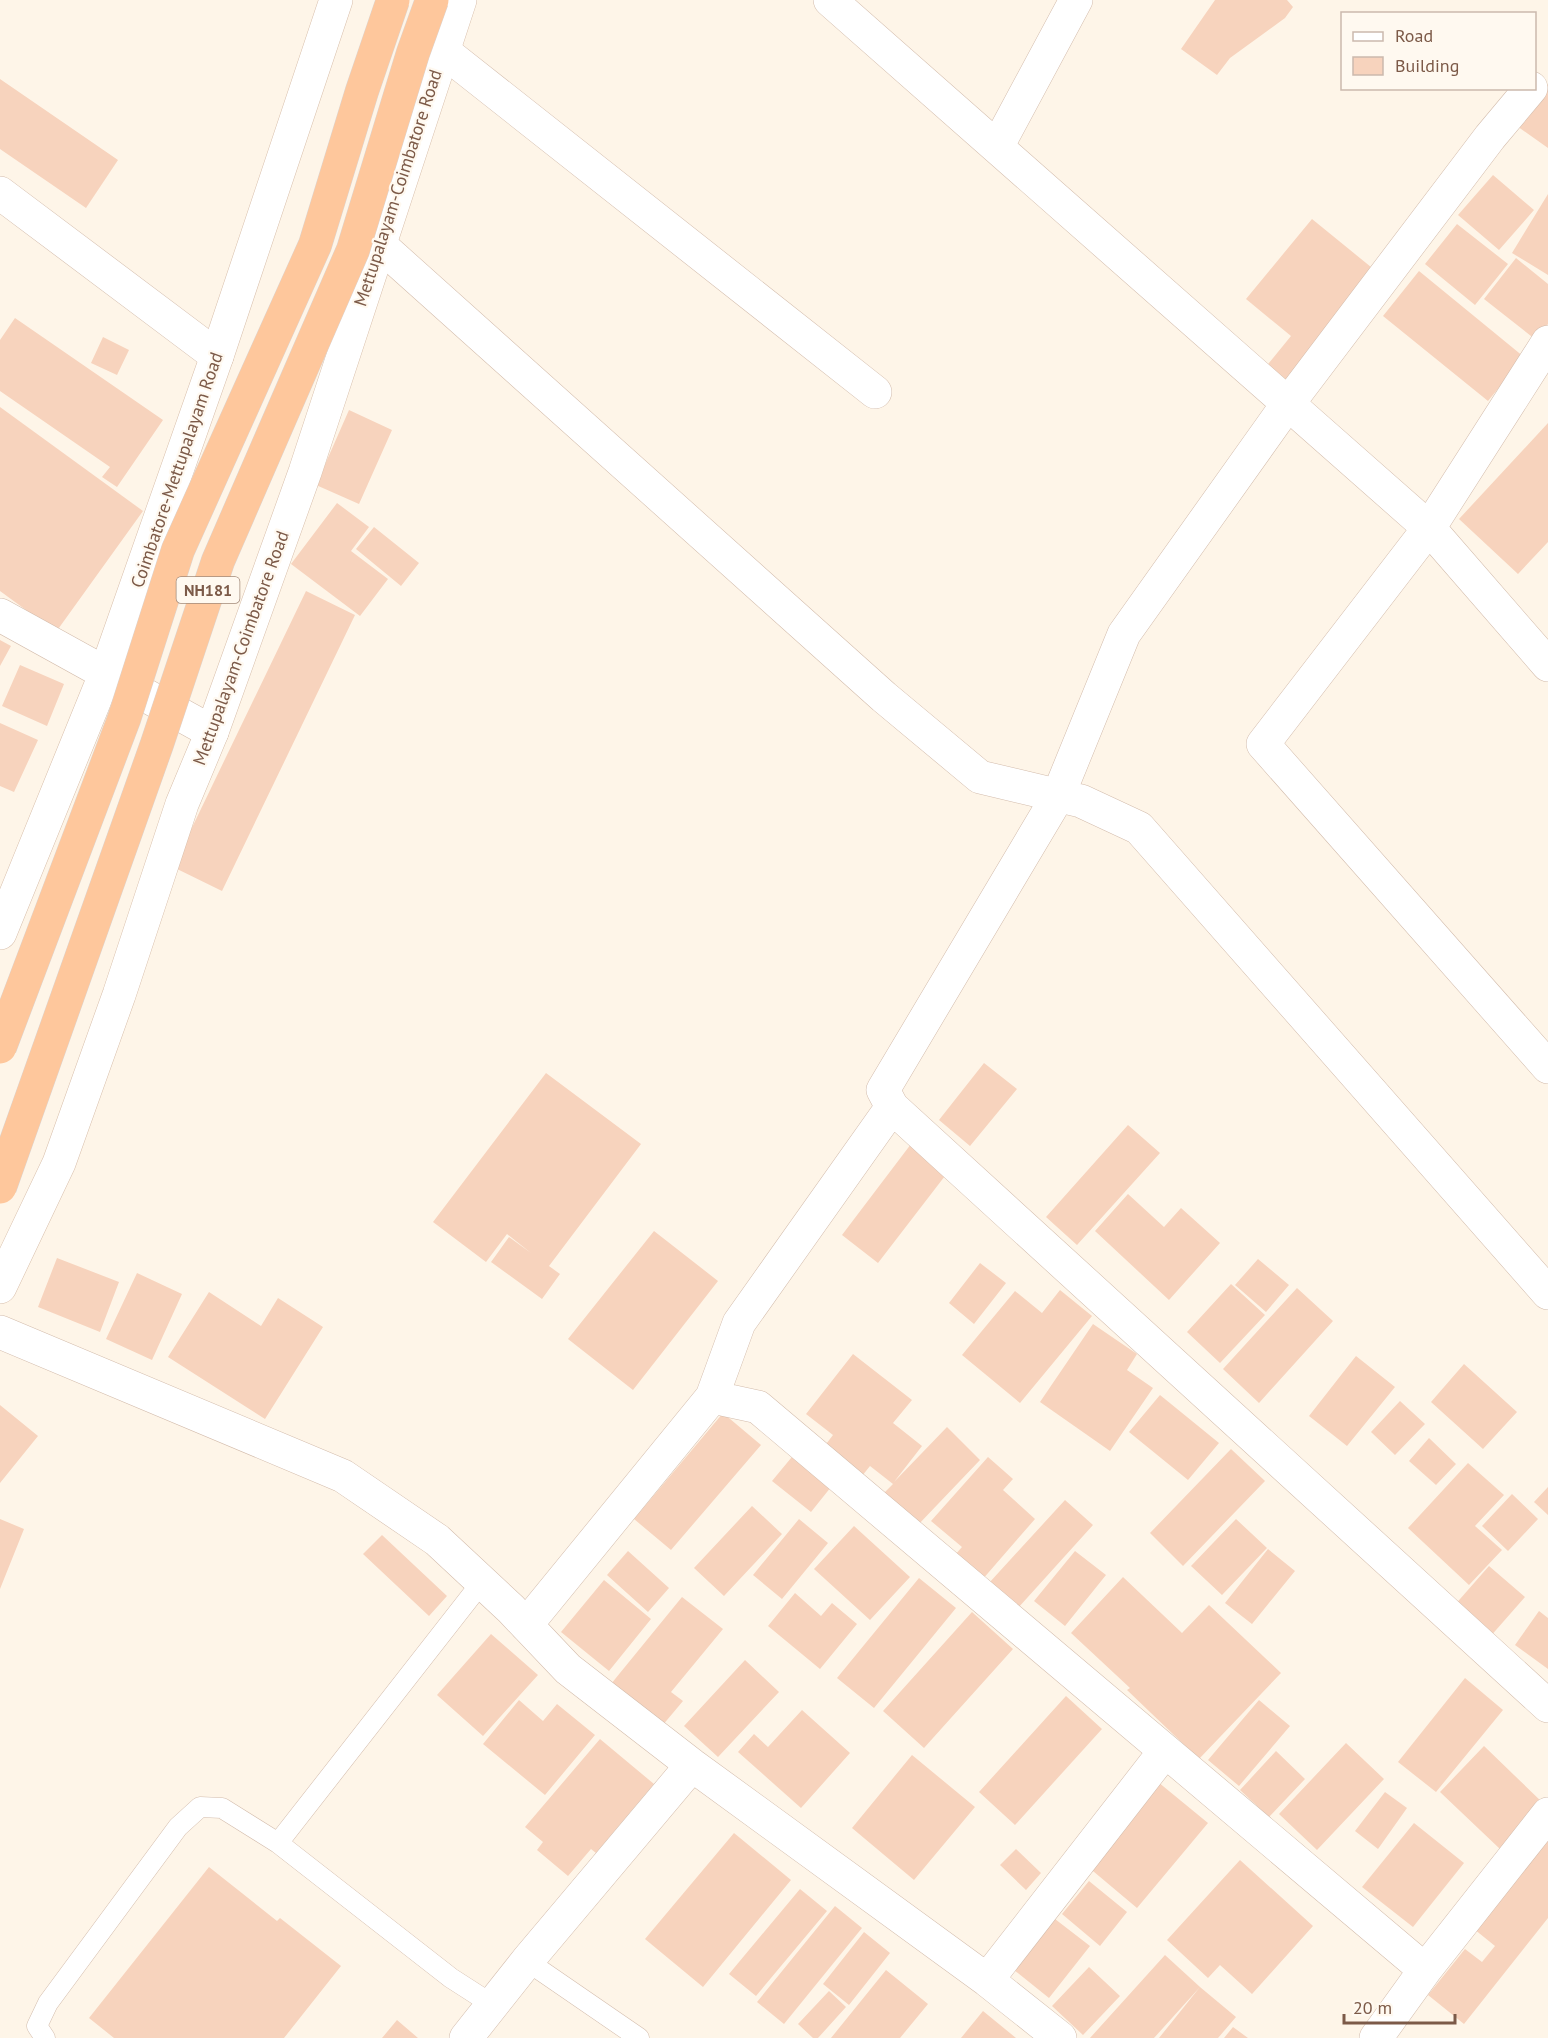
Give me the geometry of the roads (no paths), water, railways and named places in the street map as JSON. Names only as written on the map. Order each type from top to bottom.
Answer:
[{"type":"highway","name":"NH181","points":[[0,1047],[124,719],[178,550],[315,245],[362,91],[393,0]]},
{"type":"highway","name":"NH181","points":[[0,1187],[157,744],[218,561],[353,250],[413,53],[432,0]]},
{"type":"street","name":"Coimbatore-Mettupalayam Road","points":[[0,933],[105,675],[217,356],[336,0]]},
{"type":"street","name":"Mettupalayam-Coimbatore Road","points":[[0,1287],[59,1163],[119,995],[182,804],[212,732],[305,472],[460,0]]},
{"type":"street","points":[[830,0],[1287,405],[1430,528],[1548,665]]},
{"type":"street","points":[[997,147],[1076,0]]},
{"type":"street","points":[[442,51],[874,392]]},
{"type":"street","points":[[1536,82],[1548,68]]},
{"type":"street","points":[[1529,90],[1483,146],[1287,405],[1124,633],[1058,796],[883,1090],[892,1107],[1548,1706]]},
{"type":"street","points":[[0,193],[217,356]]},
{"type":"street","points":[[381,246],[884,697],[980,777],[1081,801],[1139,828],[1548,1293]]},
{"type":"street","points":[[1548,342],[1430,528],[1263,744],[1548,1067]]},
{"type":"street","points":[[0,615],[212,732]]},
{"type":"street","points":[[526,1625],[712,1397],[739,1323],[892,1107]]},
{"type":"street","points":[[0,1332],[343,1476],[437,1540],[526,1625],[568,1669],[693,1765],[987,1980],[1060,2038]]},
{"type":"street","points":[[712,1397],[758,1407],[1425,1970]]},
{"type":"street","points":[[987,1980],[1165,1751]]},
{"type":"street","points":[[466,2038],[527,1961],[693,1765]]},
{"type":"street","points":[[1376,2038],[1425,1970],[1548,1814]]},
{"type":"lane","points":[[278,1843],[482,1582]]},
{"type":"lane","points":[[45,2038],[37,2026],[48,2003],[178,1827],[200,1807],[222,1808],[278,1843],[451,1978],[493,2005]]},
{"type":"lane","points":[[527,1961],[639,2038]]}]
